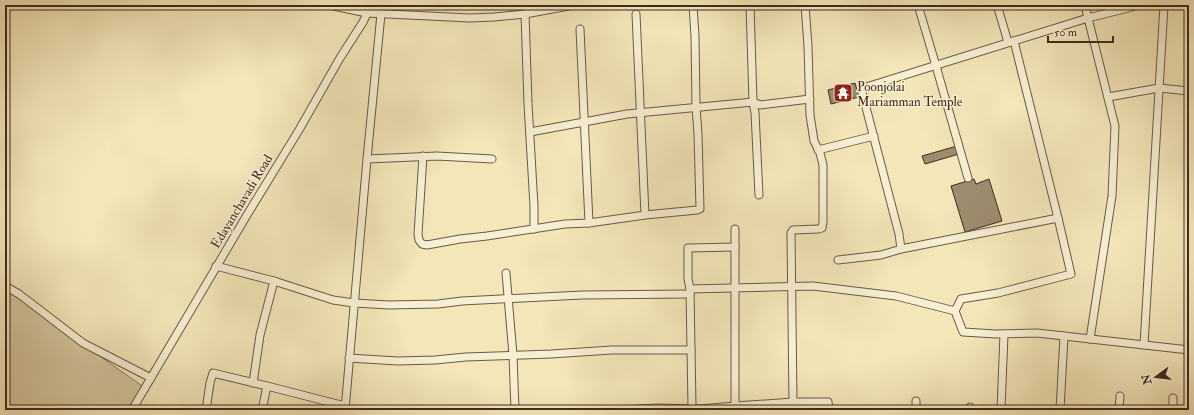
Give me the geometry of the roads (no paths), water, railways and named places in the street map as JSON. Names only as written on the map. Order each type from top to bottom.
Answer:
[{"type":"street","points":[[329,5],[367,13],[470,18],[525,14],[574,5]]},
{"type":"street","name":"Edayanchavadi Road","points":[[132,410],[184,324],[216,266],[275,168],[300,130],[371,5]]},
{"type":"street","points":[[423,156],[418,234],[419,240],[422,244],[427,245],[460,238],[487,236],[700,209],[693,5]]},
{"type":"street","points":[[750,5],[753,102],[759,195]]},
{"type":"street","points":[[793,402],[791,233],[793,230],[822,228],[823,222],[823,165],[814,141],[810,115],[806,5]]},
{"type":"street","points":[[918,5],[968,178]]},
{"type":"street","points":[[997,5],[1011,42],[1058,218],[1071,274],[998,293],[961,299],[955,311],[963,332],[1004,334],[1037,333],[1189,350]]},
{"type":"street","points":[[1085,5],[1115,126],[1112,196],[1090,339]]},
{"type":"street","points":[[901,249],[899,234],[862,92],[863,88],[1088,18],[1132,7],[1132,5]]},
{"type":"street","points":[[1144,345],[1164,5]]},
{"type":"street","points":[[206,410],[213,373],[267,386],[345,408],[381,14]]},
{"type":"street","points":[[525,14],[534,200],[534,229]]},
{"type":"street","points":[[636,14],[645,215]]},
{"type":"street","points":[[580,29],[588,223]]},
{"type":"street","points":[[1108,97],[1159,88],[1189,90]]},
{"type":"street","points":[[530,132],[641,113],[753,102],[760,105],[810,100]]},
{"type":"street","points":[[818,150],[874,136]]},
{"type":"street","points":[[367,159],[423,156],[492,159]]},
{"type":"street","points":[[838,260],[881,255],[901,249],[1058,218]]},
{"type":"street","points":[[734,229],[735,406]]},
{"type":"street","points":[[692,408],[688,248],[735,247]]},
{"type":"street","points":[[216,266],[274,281],[333,300],[354,303],[425,304],[582,295],[690,292],[735,288],[813,286],[896,296],[955,311]]},
{"type":"street","points":[[506,273],[513,355],[515,410]]},
{"type":"street","points":[[253,383],[260,335],[274,281]]},
{"type":"street","points":[[5,286],[19,294],[83,343],[151,378]]},
{"type":"street","points":[[1001,410],[1004,334]]},
{"type":"street","points":[[1060,410],[1064,336]]},
{"type":"street","points":[[349,358],[398,361],[612,350],[691,350]]},
{"type":"street","points":[[262,410],[267,386]]},
{"type":"street","points":[[1119,410],[1120,396]]},
{"type":"street","points":[[1173,398],[1173,410]]},
{"type":"street","points":[[916,401],[916,410]]},
{"type":"street","points":[[620,410],[778,406],[793,402],[828,402],[829,410]]},
{"type":"place","name":"Poonjolai Mariamman Temple","points":[[843,93]]}]
